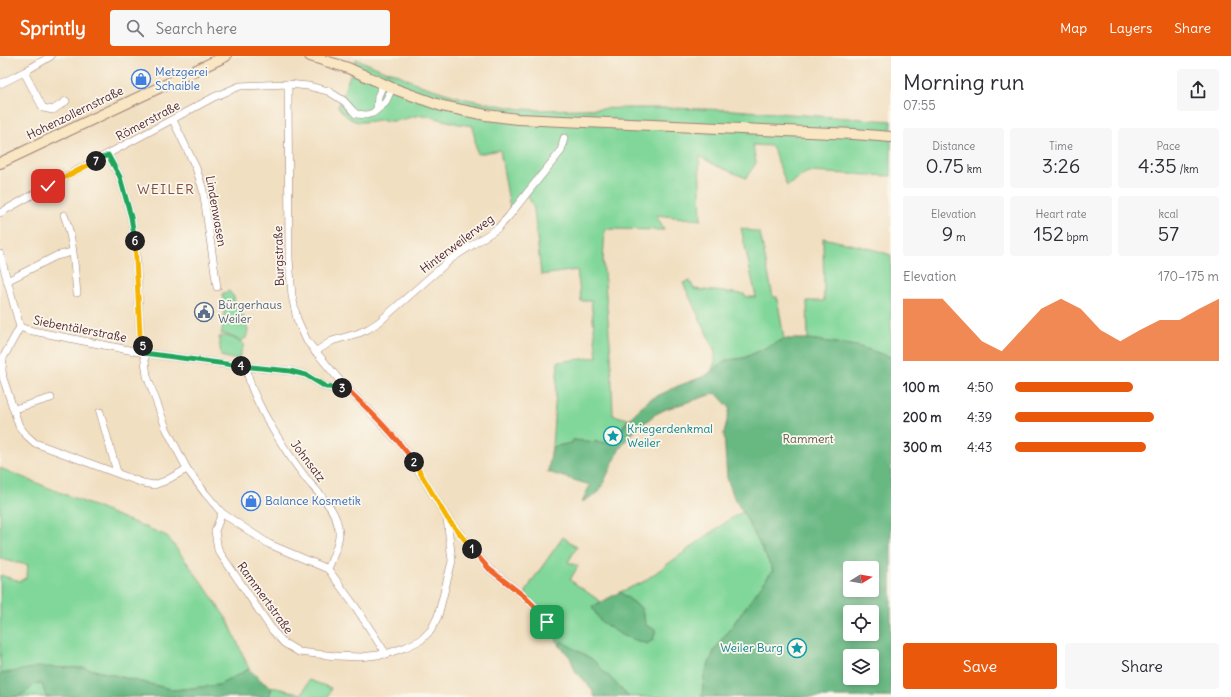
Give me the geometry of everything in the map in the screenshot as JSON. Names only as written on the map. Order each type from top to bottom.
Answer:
[{"type":"main road","name":"Hohenzollernstraße","points":[[0,163],[226,56]]},
{"type":"main road","points":[[310,56],[350,69],[388,87],[442,106],[486,115],[518,119],[854,134],[891,137]]},
{"type":"street","points":[[0,84],[51,56]]},
{"type":"street","points":[[24,72],[43,108],[53,110],[66,101]]},
{"type":"street","name":"Römerstraße","points":[[0,214],[48,186],[214,97],[240,86],[288,84],[308,86],[328,91],[344,101],[356,114],[366,115],[373,113],[377,109],[378,96],[388,87]]},
{"type":"street","name":"Burgstraße","points":[[288,84],[289,259],[292,296],[297,320],[307,341],[346,388],[368,409],[403,447],[447,518],[489,569],[524,596],[540,612],[547,622]]},
{"type":"street","name":"Lindenwasen","points":[[173,120],[196,168],[203,190],[217,287]]},
{"type":"street","name":"Hinterweilerweg","points":[[315,352],[332,342],[359,333],[379,322],[451,259],[498,228],[507,219],[561,151],[564,138]]},
{"type":"street","points":[[108,155],[120,177],[131,217],[136,249],[140,334],[147,376],[166,428],[188,469],[205,493],[222,513],[269,544],[328,570],[357,609],[386,654]]},
{"type":"street","points":[[64,215],[68,225],[77,293]]},
{"type":"street","points":[[7,281],[56,256],[72,252]]},
{"type":"street","name":"Siebentälerstraße","points":[[0,254],[20,327],[28,330],[144,353],[247,367],[290,371],[306,375],[326,387],[346,388]]},
{"type":"street","points":[[20,327],[3,358],[3,378],[19,426],[35,443],[117,472],[143,483],[154,485],[188,469]]},
{"type":"street","name":"Johnsatz","points":[[247,367],[247,376],[251,389],[277,438],[307,480],[330,507],[337,519],[339,533],[336,549],[328,570]]},
{"type":"street","points":[[14,409],[51,398]]},
{"type":"street","points":[[100,412],[117,472]]},
{"type":"street","name":"Rammertstraße","points":[[222,513],[216,531],[218,550],[273,631],[284,643],[299,652],[361,657],[386,654],[406,647],[421,640],[431,630],[438,616],[452,561],[447,518]]},
{"type":"green space","points":[[356,59],[385,71],[395,73],[420,85],[442,92],[465,99],[520,109],[670,108],[732,110],[891,121],[891,176],[807,172],[787,186],[772,146],[753,145],[756,163],[746,178],[717,166],[699,156],[701,220],[656,215],[664,230],[605,229],[603,260],[611,355],[613,415],[628,419],[611,443],[573,440],[572,443],[552,447],[558,362],[597,357],[591,301],[581,301],[577,270],[541,275],[534,209],[527,193],[511,214],[500,150],[477,154],[473,126],[424,115],[394,121],[381,120],[361,122],[352,120],[343,113],[338,107]]},
{"type":"green space","points":[[741,228],[760,233],[773,297],[777,297],[784,339],[744,358],[727,360],[711,372],[715,362],[715,351],[683,283],[690,281],[694,289],[744,294],[746,297],[756,297]]},
{"type":"green space","points":[[823,238],[872,249],[891,255],[891,357],[857,346],[808,339],[807,301],[824,301]]},
{"type":"green space","points":[[229,291],[234,297],[235,305],[241,311],[248,331],[246,338],[241,341],[225,334],[221,334],[224,314],[222,294]]},
{"type":"green space","points":[[226,336],[244,344],[239,358],[232,359],[221,356],[219,337]]},
{"type":"green space","name":"Rammert","points":[[784,339],[808,339],[857,346],[891,357],[891,697],[702,697],[704,676],[715,649],[773,570],[743,512],[735,500],[727,478],[724,433],[730,408],[716,393],[666,409],[654,415],[628,437],[619,450],[599,492],[582,502],[590,485],[548,472],[552,447],[572,443],[573,440],[611,443],[630,418],[649,400],[678,386],[705,376],[727,360],[744,358]]},
{"type":"green space","points":[[0,468],[167,536],[203,584],[228,621],[249,669],[219,685],[174,690],[85,668],[48,671],[52,697],[0,697],[0,575],[20,581],[27,577],[28,565],[0,559]]},
{"type":"green space","points":[[743,512],[773,570],[715,649],[704,676],[702,697],[629,697],[592,659],[561,642],[560,646],[547,622],[524,596],[532,581],[563,537],[577,547],[568,562],[578,566],[570,580],[601,602],[592,607],[646,625],[641,608],[620,592],[643,582],[719,527]]},
{"type":"green space","points":[[620,592],[641,608],[646,625],[656,630],[653,640],[647,644],[623,636],[600,621],[592,607]]},
{"type":"green space","points":[[561,641],[592,659],[629,697],[595,697],[592,689],[576,673],[570,657],[560,646]]},
{"type":"green space","points":[[38,667],[85,668],[174,690],[219,685],[249,669],[264,683],[272,687],[269,697],[46,697],[42,684],[35,684],[23,694],[11,697],[0,697],[0,674]]},
{"type":"green space","points":[[309,680],[331,688],[328,697],[269,697],[272,687],[302,694]]},
{"type":"place","name":"Metzgerei Schaible","points":[[141,79]]},
{"type":"place","name":"Bürgerhaus Weiler","points":[[204,312]]},
{"type":"place","name":"Kriegerdenkmal Weiler","points":[[613,436]]},
{"type":"place","name":"Balance Kosmetik","points":[[251,501]]},
{"type":"place","name":"Weiler Burg","points":[[797,648]]},
{"type":"district","name":"WEILER","points":[[166,189]]},
{"type":"route","points":[[48,186],[108,155],[120,177],[131,217],[136,249],[140,334],[144,353],[247,367],[290,371],[306,375],[326,387],[346,388],[368,409],[403,447],[447,518],[489,569],[524,596],[540,612],[547,622]]}]
